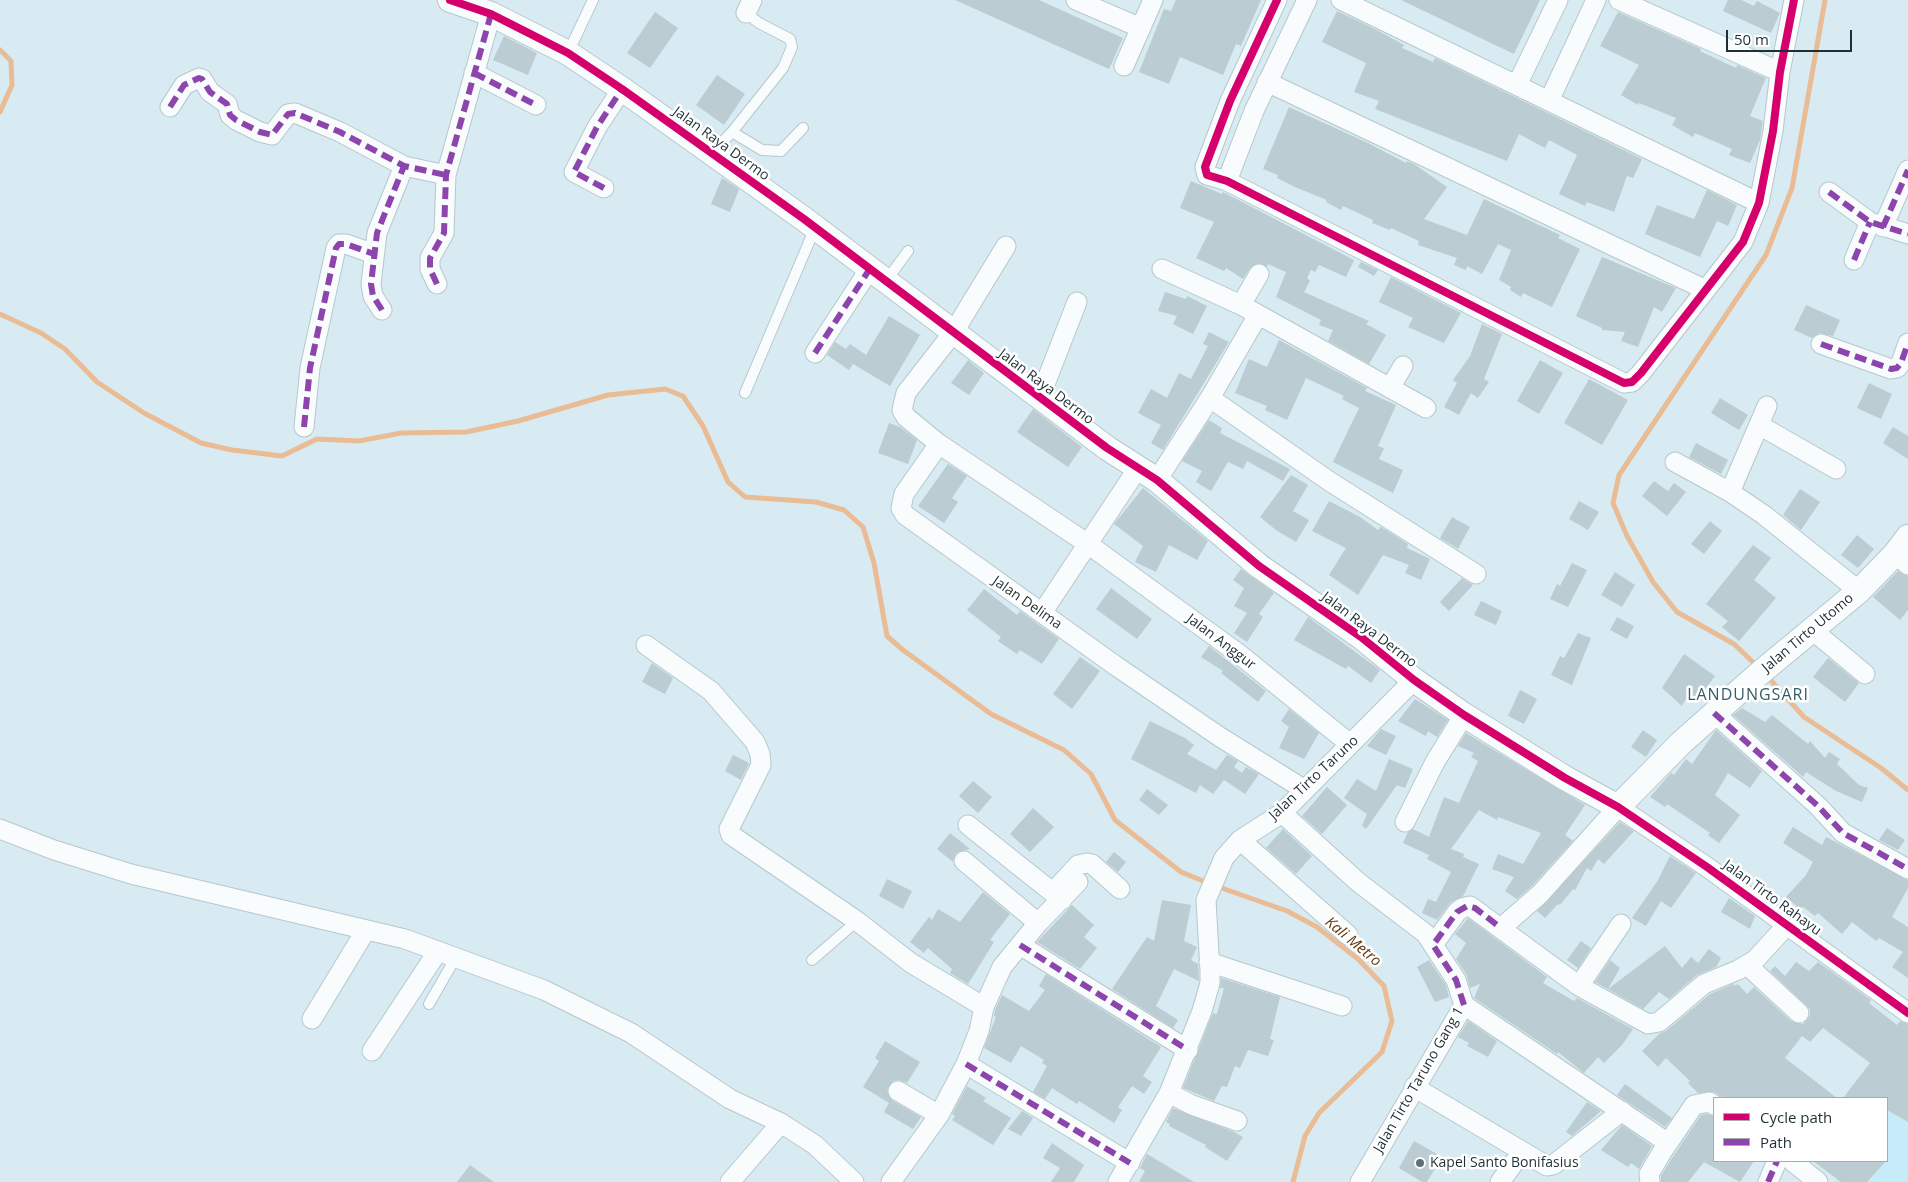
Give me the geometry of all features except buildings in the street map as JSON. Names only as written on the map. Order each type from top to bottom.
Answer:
[{"type":"street","name":"Jalan Raya Dermo","points":[[450,0],[487,9],[568,54],[622,89],[713,152],[878,275],[952,333],[1095,439],[1147,474],[1260,566],[1361,637],[1414,680],[1464,715],[1565,778],[1618,807]]},
{"type":"street","points":[[1076,0],[1142,28]]},
{"type":"street","points":[[1124,66],[1153,0]]},
{"type":"street","points":[[1277,0],[1230,101],[1205,167],[1206,175],[1227,181],[1624,383],[1632,382],[1641,373],[1704,289],[1743,242],[1759,203],[1773,131],[1780,72],[1794,0]]},
{"type":"street","points":[[1227,181],[1267,82],[1306,0]]},
{"type":"street","points":[[1341,0],[1759,203]]},
{"type":"street","points":[[1517,85],[1558,0]]},
{"type":"street","points":[[1550,101],[1596,0]]},
{"type":"street","points":[[1619,0],[1780,72]]},
{"type":"street","points":[[437,284],[430,269],[430,258],[444,233],[446,176],[474,73],[487,9]]},
{"type":"street","points":[[474,73],[536,105]]},
{"type":"street","points":[[170,107],[184,85],[199,78],[202,79],[210,92],[227,104],[230,115],[260,132],[272,134],[288,114],[296,113],[340,132],[404,166],[446,176]]},
{"type":"street","points":[[1267,82],[1704,289]]},
{"type":"street","points":[[604,188],[574,172],[597,127],[622,89]]},
{"type":"street","points":[[382,310],[373,296],[371,284],[374,254],[380,221],[404,166]]},
{"type":"street","points":[[1854,260],[1908,170]]},
{"type":"street","points":[[1829,192],[1876,224],[1908,234]]},
{"type":"street","points":[[304,427],[310,368],[336,248],[338,244],[346,244],[374,254]]},
{"type":"street","name":"Jalan Anggur","points":[[1006,246],[952,333],[903,401],[902,410],[906,417],[939,444],[1088,544],[1239,654],[1350,744]]},
{"type":"street","points":[[1162,269],[1241,305],[1426,408]]},
{"type":"street","points":[[1241,305],[1258,274]]},
{"type":"street","points":[[815,353],[878,275]]},
{"type":"street","points":[[1040,397],[1077,302]]},
{"type":"street","points":[[1042,613],[1088,544],[1210,398],[1258,315]]},
{"type":"street","points":[[1821,344],[1891,369],[1897,368],[1901,363],[1908,343]]},
{"type":"street","points":[[1390,388],[1403,366]]},
{"type":"street","points":[[1210,398],[1329,481],[1476,574]]},
{"type":"street","points":[[1730,492],[1767,406]]},
{"type":"street","points":[[1759,425],[1836,469]]},
{"type":"street","name":"Jalan Delima","points":[[939,444],[904,494],[901,508],[913,522],[1220,737],[1305,790]]},
{"type":"street","points":[[1676,462],[1730,492],[1814,553],[1859,591]]},
{"type":"street","name":"Jalan Tirto Utomo","points":[[1618,807],[1714,713],[1904,552]]},
{"type":"street","points":[[1811,629],[1865,674]]},
{"type":"street","points":[[646,645],[711,691],[755,742],[760,754],[761,766],[729,829],[731,835],[857,921],[911,962],[984,1007]]},
{"type":"street","name":"Jalan Tirto Taruno","points":[[1118,1182],[1169,1093],[1188,1050],[1210,983],[1210,962],[1205,923],[1206,900],[1214,876],[1224,858],[1240,840],[1282,813],[1414,680]]},
{"type":"street","points":[[1714,713],[1818,806],[1843,833],[1908,869]]},
{"type":"street","points":[[1405,822],[1436,762],[1464,715]]},
{"type":"street","points":[[1501,928],[1540,894],[1618,807]]},
{"type":"street","name":"Jalan Tirto Rahayu","points":[[1618,807],[1787,925],[1908,1013]]},
{"type":"street","name":"Jalan Tirto Taruno Gang 1","points":[[1282,813],[1358,882],[1426,934],[1456,980],[1464,1005],[1414,1087],[1360,1182]]},
{"type":"street","points":[[968,826],[1057,896]]},
{"type":"street","points":[[0,829],[54,850],[131,874],[366,930],[438,951],[544,990],[631,1033],[730,1099],[781,1123],[815,1145],[854,1182]]},
{"type":"street","points":[[1240,840],[1348,935]]},
{"type":"street","points":[[964,861],[1038,923]]},
{"type":"street","points":[[891,1182],[939,1116],[966,1064],[979,1031],[984,1007],[1002,967],[1038,923],[1078,865],[1086,863],[1120,889]]},
{"type":"street","points":[[1057,896],[1078,882]]},
{"type":"street","points":[[1433,945],[1456,912],[1466,906],[1475,908],[1579,986],[1648,1024],[1659,1022],[1704,984],[1748,965],[1762,953],[1787,925]]},
{"type":"street","points":[[1579,986],[1620,924]]},
{"type":"street","points":[[312,1019],[366,930]]},
{"type":"street","points":[[1020,945],[1188,1050]]},
{"type":"street","points":[[372,1051],[438,951]]},
{"type":"street","points":[[1210,962],[1342,1006]]},
{"type":"street","points":[[1748,965],[1799,1013]]},
{"type":"street","points":[[1464,1005],[1668,1143]]},
{"type":"street","points":[[966,1064],[1130,1164]]},
{"type":"street","points":[[1414,1087],[1544,1165],[1553,1165],[1622,1111]]},
{"type":"street","points":[[898,1091],[939,1116]]},
{"type":"street","points":[[1169,1093],[1192,1106],[1237,1121]]},
{"type":"street","points":[[1650,1182],[1649,1174],[1694,1105],[1709,1102],[1713,1104]]},
{"type":"street","points":[[730,1182],[781,1123]]},
{"type":"street","points":[[1500,1182],[1522,1152]]},
{"type":"street","points":[[1768,1182],[1777,1162]]},
{"type":"street","points":[[1793,1162],[1818,1182]]},
{"type":"lane","points":[[568,54],[593,0]]},
{"type":"lane","points":[[713,152],[732,132],[782,68],[792,47],[790,38],[759,23],[749,7]]},
{"type":"lane","points":[[732,132],[762,150],[777,152],[784,149],[803,128]]},
{"type":"lane","points":[[745,393],[815,228]]},
{"type":"lane","points":[[878,275],[908,251]]},
{"type":"lane","points":[[812,960],[857,921]]},
{"type":"lane","points":[[429,1004],[456,957]]},
{"type":"shaded area","points":[[1888,1111],[1908,1122],[1908,1182],[1834,1182],[1847,1162],[1888,1162]]},
{"type":"waterway","points":[[1758,667],[1734,644],[1677,612],[1653,582],[1627,536],[1613,503],[1619,475],[1766,255],[1792,188],[1825,0]]},
{"type":"waterway","points":[[0,50],[11,61],[12,85],[0,112]]},
{"type":"waterway","points":[[0,314],[41,333],[65,349],[97,382],[144,413],[201,443],[232,450],[282,456],[317,439],[359,441],[401,433],[466,432],[518,421],[608,395],[665,389],[683,396],[703,426],[728,482],[745,497],[816,502],[844,510],[863,527],[874,563],[887,636],[903,650],[991,714],[1064,750],[1091,774],[1115,820],[1181,872],[1208,883]]},
{"type":"waterway","points":[[1766,675],[1804,717],[1881,768],[1908,790]]},
{"type":"waterway","name":"Kali Metro","points":[[1216,886],[1287,911],[1317,927],[1358,959],[1384,986],[1392,1021],[1382,1052],[1319,1113],[1305,1136],[1293,1182]]},
{"type":"marked path","points":[[437,284],[430,269],[430,258],[444,233],[446,175],[491,14]]},
{"type":"marked path","points":[[474,73],[536,105]]},
{"type":"marked path","points":[[170,107],[184,85],[199,78],[202,79],[210,92],[227,104],[230,115],[260,132],[272,135],[288,114],[295,113],[340,132],[404,166],[446,175]]},
{"type":"marked path","points":[[604,188],[574,172],[597,127],[622,89]]},
{"type":"marked path","points":[[382,310],[373,296],[371,284],[377,233],[404,166]]},
{"type":"marked path","points":[[1883,227],[1908,170]]},
{"type":"marked path","points":[[1829,192],[1870,222],[1908,234]]},
{"type":"marked path","points":[[1854,260],[1870,222]]},
{"type":"marked path","points":[[304,427],[310,368],[336,248],[339,244],[346,244],[374,254]]},
{"type":"marked path","points":[[815,353],[869,270]]},
{"type":"marked path","points":[[1821,344],[1891,369],[1897,368],[1901,363],[1908,343]]},
{"type":"marked path","points":[[1714,713],[1818,806],[1843,833],[1908,869]]},
{"type":"marked path","points":[[1464,1005],[1456,980],[1433,945],[1457,912],[1467,906],[1475,908],[1501,928]]},
{"type":"marked path","points":[[1020,945],[1188,1050]]},
{"type":"marked path","points":[[966,1064],[1130,1163]]},
{"type":"marked path","points":[[1768,1182],[1777,1162]]},
{"type":"cycle path","points":[[450,0],[491,14],[568,53],[622,89],[804,219],[1107,448],[1157,480],[1259,566],[1361,637],[1414,680],[1464,715],[1565,778],[1618,807],[1707,867],[1908,1013]]},
{"type":"cycle path","points":[[1277,0],[1230,101],[1205,167],[1207,175],[1227,181],[1624,383],[1632,382],[1641,373],[1743,242],[1759,203],[1773,131],[1780,72],[1794,0]]},
{"type":"place","name":"Kapel Santo Bonifasius","points":[[1420,1163]]},
{"type":"district","name":"LANDUNGSARI","points":[[1748,695]]}]
